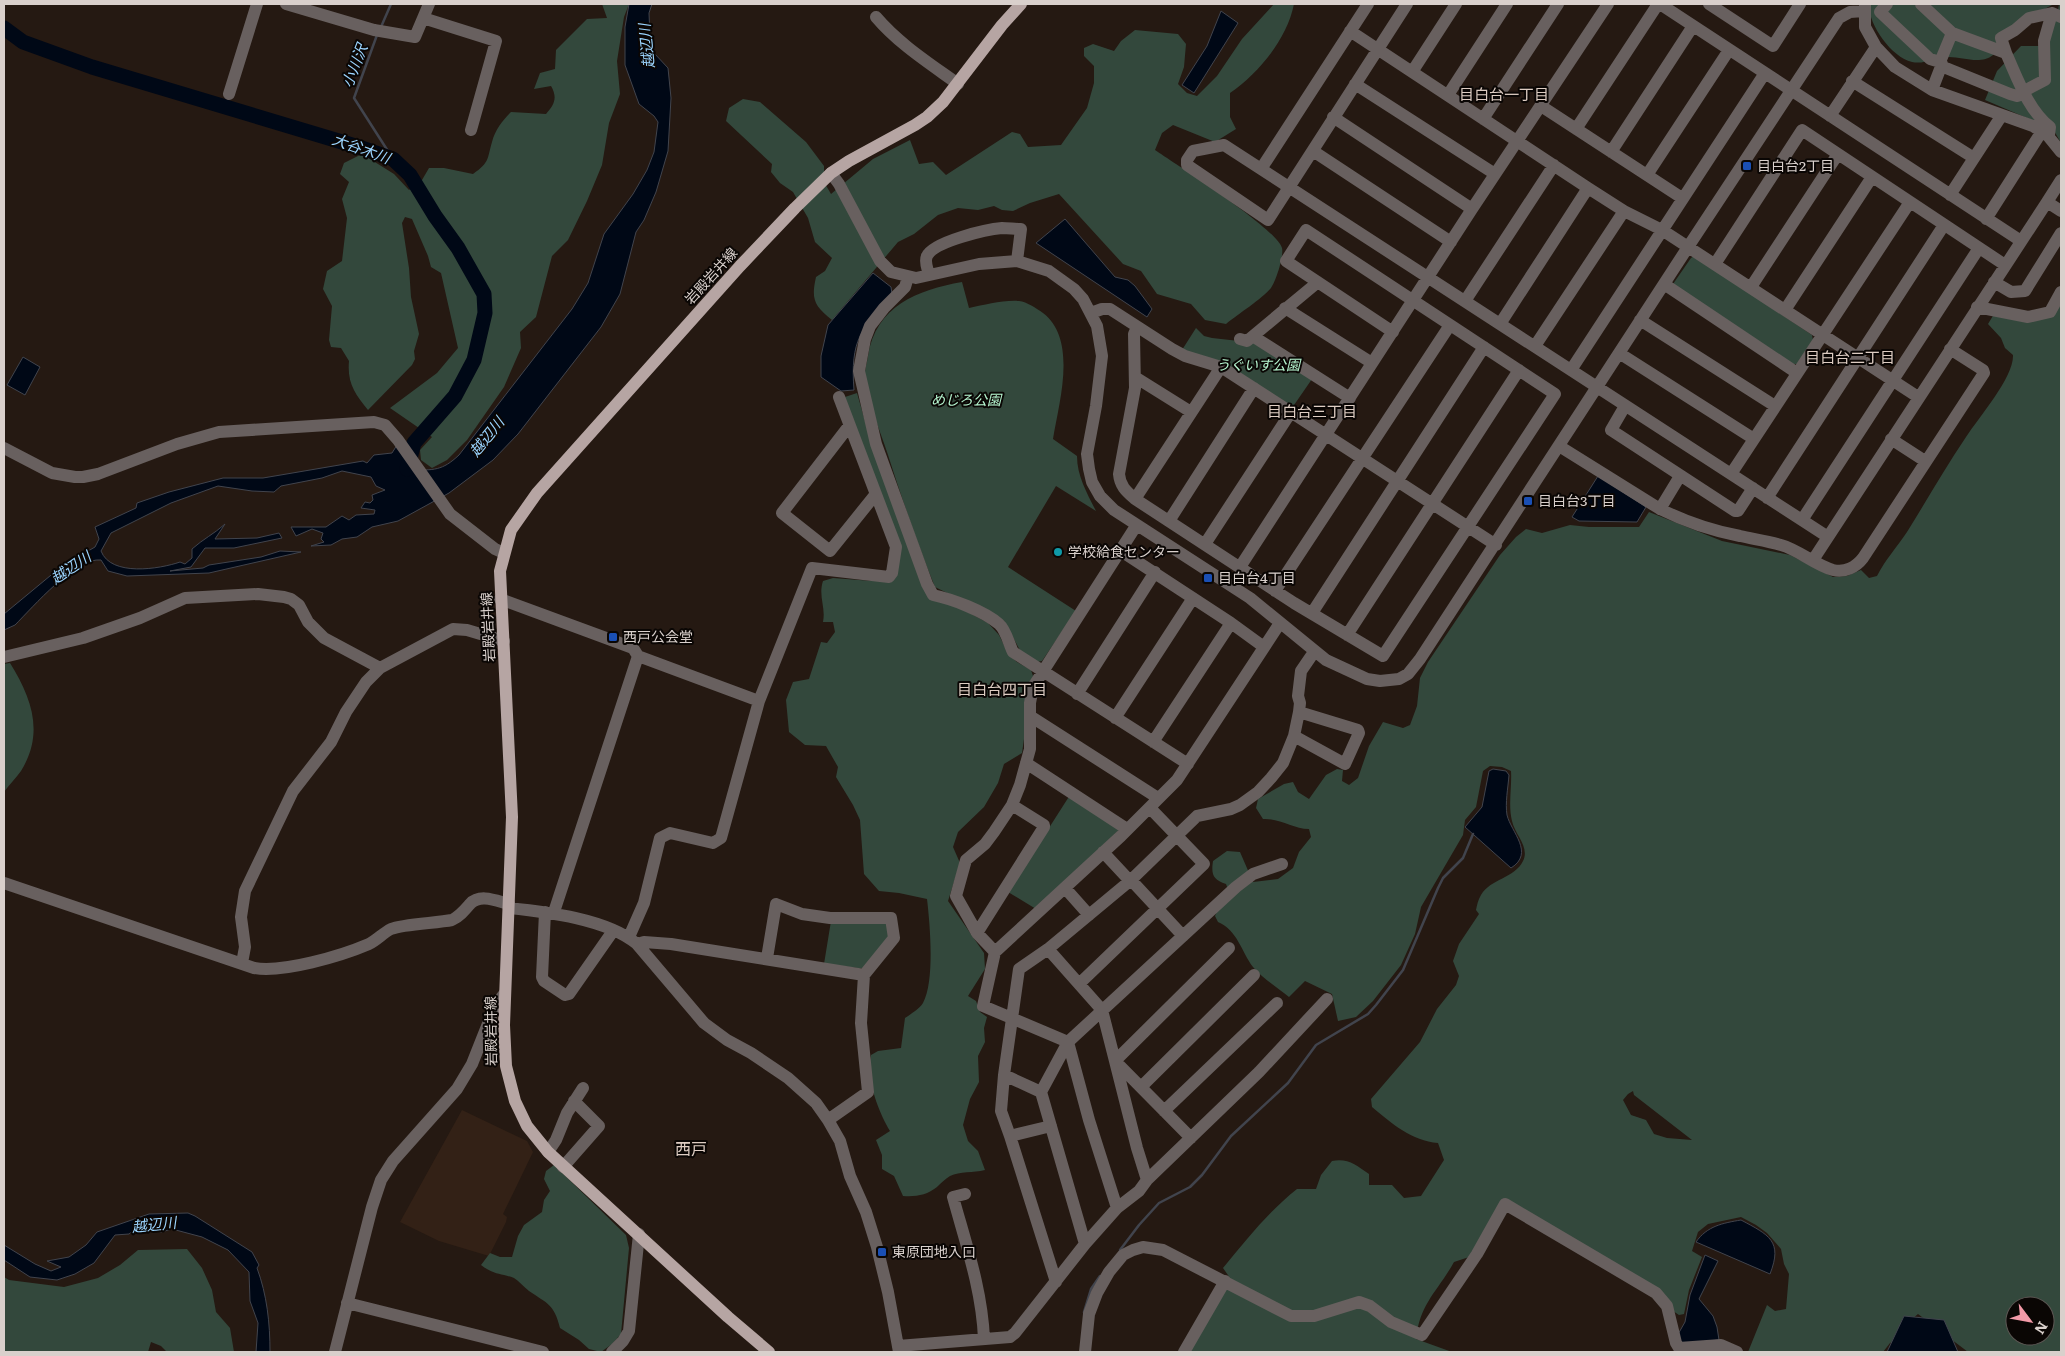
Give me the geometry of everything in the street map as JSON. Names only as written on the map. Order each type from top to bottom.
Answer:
[{"type":"main road","name":"岩殿岩井線","points":[[769,1352],[728,1317],[548,1152],[537,1140],[520,1113],[509,1084],[504,1046],[512,817],[500,571],[511,530],[536,493],[740,266],[830,173],[849,160],[915,125],[943,102],[1002,24],[1022,4]]},
{"type":"street","points":[[229,94],[257,4]]},
{"type":"street","points":[[286,4],[374,30],[415,37],[429,4]]},
{"type":"street","points":[[1261,169],[1368,4]]},
{"type":"street","points":[[1407,4],[1333,117],[1313,151],[1289,187],[1268,220],[1187,165],[1187,160],[1193,151],[1224,145],[1261,169],[1289,187],[1429,277],[1466,301],[1828,537]]},
{"type":"street","points":[[1412,72],[1456,4]]},
{"type":"street","points":[[1448,95],[1508,4]]},
{"type":"street","points":[[1484,119],[1558,4]]},
{"type":"street","points":[[1240,567],[1607,4]]},
{"type":"street","points":[[1576,129],[1659,4],[2020,241]]},
{"type":"street","points":[[1709,4],[1773,46],[1794,6]]},
{"type":"street","points":[[1887,4],[1880,12],[1930,59],[2017,96],[2045,80],[2044,41],[2057,15]]},
{"type":"street","points":[[1921,4],[1952,33],[2006,53]]},
{"type":"street","points":[[830,173],[839,184],[880,261],[891,272],[908,278],[916,278],[979,264],[1017,261],[1049,271],[1074,289],[1091,313],[1100,337],[1102,356],[1096,406],[1087,454],[1092,482],[1100,496],[1114,510],[1136,526],[1250,598],[1326,660],[1367,679],[1391,681],[1408,674],[1420,659],[1839,18],[1864,7],[1865,26],[1876,47],[1895,67],[1932,90],[2002,115],[2045,134],[2061,152]]},
{"type":"street","points":[[1986,219],[2050,127],[2043,122],[2024,92],[2001,38],[2015,30],[2029,18],[2057,15]]},
{"type":"street","points":[[876,17],[890,34],[958,84]]},
{"type":"street","points":[[423,18],[496,41],[471,130]]},
{"type":"street","points":[[1611,152],[1693,26]]},
{"type":"street","points":[[1350,31],[1588,188],[1624,211],[1662,230],[1918,397]]},
{"type":"street","points":[[1932,90],[1952,33]]},
{"type":"street","points":[[1830,116],[1876,47]]},
{"type":"street","points":[[1646,175],[1729,50]]},
{"type":"street","points":[[1571,370],[1765,73]]},
{"type":"street","points":[[1852,82],[1974,158]]},
{"type":"street","points":[[1355,84],[1495,174]]},
{"type":"street","points":[[1541,106],[1682,198]]},
{"type":"street","points":[[1950,195],[2002,115]]},
{"type":"street","points":[[1333,117],[1472,209]]},
{"type":"street","points":[[1715,264],[1802,130],[2005,265]]},
{"type":"street","points":[[1313,151],[1451,242]]},
{"type":"street","points":[[1751,287],[1838,154]]},
{"type":"street","points":[[1466,301],[1554,165]]},
{"type":"street","points":[[1785,310],[1872,177]]},
{"type":"street","points":[[1813,560],[2061,180]]},
{"type":"street","points":[[1500,324],[1588,188]]},
{"type":"street","points":[[1731,474],[1910,202]]},
{"type":"street","points":[[2047,202],[2061,211]]},
{"type":"street","points":[[1535,346],[1624,211]]},
{"type":"street","points":[[1767,498],[1944,225]]},
{"type":"street","points":[[929,275],[927,256],[934,249],[978,232],[1002,228],[1021,229],[1017,261]]},
{"type":"street","points":[[1137,327],[1134,334],[1135,388],[1118,474],[1124,490],[1275,591],[1383,656],[1555,394],[1306,230],[1286,261],[1393,332]]},
{"type":"street","points":[[1994,282],[2011,292],[2025,291],[2061,233]]},
{"type":"street","points":[[1802,520],[1979,248]]},
{"type":"street","points":[[908,278],[904,287],[870,326],[862,352],[859,371],[876,444],[927,584],[934,594],[976,610],[1000,624],[1013,652],[1188,764]]},
{"type":"street","points":[[1240,339],[1247,341],[1254,336],[1318,282]]},
{"type":"street","points":[[1664,284],[1797,373]]},
{"type":"street","points":[[1977,307],[2028,317],[2050,312],[2061,292]]},
{"type":"street","points":[[1285,308],[1372,363]]},
{"type":"street","points":[[1091,313],[1102,309],[1110,310],[1185,356],[1221,367],[1496,545]]},
{"type":"street","points":[[1640,320],[1775,406]]},
{"type":"street","points":[[1275,591],[1450,325]]},
{"type":"street","points":[[1254,336],[1350,398]]},
{"type":"street","points":[[1312,613],[1484,347]]},
{"type":"street","points":[[1560,446],[1677,517],[1737,536],[1780,544],[1794,549],[1832,570],[1857,566],[1984,373],[1983,370],[1950,349]]},
{"type":"street","points":[[1619,353],[1754,439]]},
{"type":"street","points":[[1135,499],[1221,367]]},
{"type":"street","points":[[1346,635],[1519,370]]},
{"type":"street","points":[[1135,376],[1191,412]]},
{"type":"street","points":[[1169,521],[1254,388]]},
{"type":"street","points":[[633,940],[660,838],[670,833],[712,843],[721,838],[759,701],[812,568],[889,577],[892,573],[896,547],[838,397]]},
{"type":"street","points":[[1625,406],[1611,430],[1680,476],[1735,511],[1738,511],[1752,488]]},
{"type":"street","points":[[1205,544],[1291,412]]},
{"type":"street","points":[[4,448],[52,473],[75,477],[98,474],[177,444],[219,432],[374,422],[384,425],[398,440],[450,514],[495,549],[504,553]]},
{"type":"street","points":[[849,426],[782,513],[830,550],[875,495]]},
{"type":"street","points":[[1891,439],[1925,461]]},
{"type":"street","points":[[1660,508],[1680,476]]},
{"type":"street","points":[[995,952],[976,934],[956,896],[966,860],[985,844],[1012,805],[1030,749],[1030,716],[1033,687],[1136,526]]},
{"type":"street","points":[[1121,551],[1155,572],[1264,647]]},
{"type":"street","points":[[1077,694],[1155,572]]},
{"type":"street","points":[[4,657],[83,638],[140,618],[185,598],[258,594],[284,596],[291,599],[299,606],[308,622],[324,638],[380,668]]},
{"type":"street","points":[[1115,718],[1193,598]]},
{"type":"street","points":[[500,599],[633,648],[638,656],[759,701]]},
{"type":"street","points":[[1153,742],[1230,623]]},
{"type":"street","points":[[1068,1042],[983,1006],[995,952],[1154,804],[1177,780],[1280,623]]},
{"type":"street","points":[[242,963],[245,947],[241,917],[246,891],[293,791],[331,742],[346,712],[366,682],[380,668],[453,629],[467,630],[504,641]]},
{"type":"street","points":[[1056,1282],[1001,1111],[1004,1075],[1019,969],[1048,949],[1130,880],[1197,816],[1232,809],[1258,792],[1283,763],[1294,736],[1300,703],[1298,696],[1301,672],[1314,652]]},
{"type":"street","points":[[613,931],[569,994],[565,995],[544,982],[542,977],[550,912],[638,656]]},
{"type":"street","points":[[1294,736],[1345,764],[1359,733],[1358,730],[1299,712]]},
{"type":"street","points":[[1030,716],[1154,804],[1176,837],[1204,864],[1080,983]]},
{"type":"street","points":[[1026,763],[1127,829]]},
{"type":"street","points":[[976,934],[1044,827],[1012,805]]},
{"type":"street","points":[[1103,852],[1183,936]]},
{"type":"street","points":[[1085,1244],[1041,1092],[1068,1042],[1236,887],[1254,874],[1282,864]]},
{"type":"street","points":[[4,883],[265,970],[292,966],[370,943],[392,929],[452,920],[459,917],[476,899],[484,898],[509,906],[550,912],[613,931],[633,940],[767,958],[864,974]]},
{"type":"street","points":[[1065,888],[1089,915]]},
{"type":"street","points":[[767,958],[776,904],[802,914],[830,918],[891,918],[893,921],[894,938],[864,974],[861,1023],[868,1092],[828,1120]]},
{"type":"street","points":[[633,940],[704,1022],[727,1040],[751,1052],[788,1078],[816,1103],[828,1120],[840,1141],[850,1176],[866,1212],[888,1292],[899,1349],[1010,1337],[1015,1333],[1085,1244],[1117,1208],[1139,1191],[1147,1180],[1259,1072],[1327,999]]},
{"type":"street","points":[[1115,1061],[1229,948]]},
{"type":"street","points":[[1048,949],[1102,1010],[1147,1180]]},
{"type":"street","points":[[1141,1087],[1254,975]]},
{"type":"street","points":[[335,1352],[372,1206],[381,1180],[393,1161],[457,1089],[466,1076],[495,1006],[505,993]]},
{"type":"street","points":[[1164,1111],[1276,1003]]},
{"type":"street","points":[[1068,1042],[1089,1120],[1117,1208]]},
{"type":"street","points":[[1115,1061],[1191,1138]]},
{"type":"street","points":[[1004,1075],[1041,1092]]},
{"type":"street","points":[[548,1152],[556,1140],[566,1113],[583,1088]]},
{"type":"street","points":[[563,1167],[599,1126],[574,1101]]},
{"type":"street","points":[[1010,1136],[1051,1126]]},
{"type":"street","points":[[965,1194],[953,1197],[975,1276],[983,1317],[984,1339]]},
{"type":"street","points":[[1085,1352],[1089,1314],[1097,1293],[1123,1254],[1143,1247],[1163,1250],[1291,1316],[1314,1316],[1359,1302],[1370,1306],[1391,1322],[1422,1335],[1477,1254],[1505,1204],[1656,1293],[1667,1306],[1676,1343],[1679,1348],[1721,1345],[1737,1352]]},
{"type":"street","points":[[612,1352],[630,1331],[639,1234]]},
{"type":"street","points":[[1184,1352],[1225,1282]]},
{"type":"street","points":[[347,1303],[543,1352]]},
{"type":"shaded area","points":[[462,1110],[527,1141],[533,1152],[503,1214],[507,1217],[506,1222],[489,1256],[439,1241],[400,1222]]},
{"type":"green space","points":[[602,4],[629,4],[624,17],[617,61],[620,94],[609,123],[602,165],[568,240],[552,256],[536,317],[520,332],[521,348],[504,387],[467,440],[447,460],[432,468],[421,460],[420,450],[432,437],[390,408],[437,373],[458,348],[441,273],[431,267],[412,219],[405,217],[402,223],[409,268],[411,297],[419,334],[414,351],[415,359],[412,365],[368,410],[353,388],[349,376],[349,361],[341,348],[331,347],[329,340],[332,306],[323,289],[327,271],[342,261],[347,218],[342,199],[349,182],[340,174],[344,163],[362,154],[394,174],[409,190],[422,180],[429,168],[444,168],[473,174],[485,163],[495,133],[511,112],[546,114],[549,111],[555,98],[551,86],[534,89],[540,73],[555,69],[556,50],[587,19],[607,18]]},
{"type":"green space","points":[[1274,4],[1294,4],[1285,30],[1270,54],[1251,76],[1230,93],[1230,117],[1236,129],[1215,142],[1173,125],[1162,133],[1155,150],[1245,212],[1263,226],[1282,248],[1279,268],[1271,288],[1256,302],[1226,324],[1205,320],[1191,304],[1157,294],[1141,271],[1123,264],[1059,194],[1030,203],[1013,211],[1002,210],[994,206],[978,210],[958,208],[938,215],[914,234],[898,242],[832,320],[815,302],[814,291],[816,277],[825,271],[832,258],[815,242],[808,218],[793,192],[780,183],[771,172],[772,164],[726,121],[729,108],[743,99],[760,102],[806,142],[824,166],[824,182],[831,194],[873,159],[910,140],[919,164],[933,162],[946,175],[1012,132],[1020,134],[1028,147],[1061,145],[1087,108],[1094,83],[1094,66],[1084,56],[1084,48],[1093,44],[1114,51],[1121,41],[1135,30],[1178,34],[1186,44],[1184,67],[1178,84],[1187,93],[1197,96],[1217,76],[1242,39]]},
{"type":"green space","points":[[1869,4],[2054,4],[2021,26],[1998,51],[1988,58],[1972,60],[1944,57],[1917,63],[1896,54],[1882,39],[1872,21]]},
{"type":"green space","points":[[2059,4],[2061,4],[2061,143],[2053,129],[1985,100],[1997,71],[2021,46],[2039,46],[2057,16]]},
{"type":"green space","points":[[1694,256],[1812,335],[1813,340],[1797,364],[1793,364],[1673,284]]},
{"type":"green space","name":"めじろ公園","points":[[962,282],[969,308],[1006,301],[1025,303],[1043,313],[1054,325],[1060,339],[1063,355],[1062,390],[1053,439],[1077,456],[1081,477],[1096,511],[1056,486],[1008,567],[1076,611],[1042,661],[1037,662],[1021,652],[1004,621],[935,587],[871,407],[865,373],[872,339],[880,324],[901,303],[929,290]]},
{"type":"green space","points":[[2061,293],[2061,1352],[1968,1352],[1918,1314],[1906,1324],[1898,1339],[1890,1343],[1883,1352],[1748,1352],[1767,1305],[1775,1311],[1786,1309],[1789,1274],[1784,1264],[1781,1249],[1767,1233],[1756,1225],[1741,1217],[1708,1224],[1698,1232],[1692,1251],[1702,1257],[1689,1290],[1684,1314],[1679,1315],[1506,1199],[1469,1257],[1454,1262],[1430,1298],[1421,1316],[1416,1339],[1452,1352],[1186,1352],[1230,1278],[1223,1268],[1286,1198],[1297,1189],[1316,1189],[1321,1175],[1332,1161],[1347,1161],[1360,1168],[1369,1174],[1369,1185],[1392,1185],[1404,1198],[1421,1196],[1444,1160],[1438,1143],[1419,1139],[1402,1130],[1372,1107],[1371,1099],[1420,1042],[1437,1009],[1456,985],[1459,976],[1453,961],[1459,944],[1479,914],[1476,910],[1481,895],[1490,885],[1519,867],[1525,856],[1525,851],[1511,815],[1511,771],[1502,767],[1490,766],[1483,771],[1476,807],[1465,820],[1463,835],[1421,907],[1415,934],[1401,965],[1373,1001],[1356,1017],[1338,1021],[1332,994],[1305,981],[1289,997],[1265,979],[1253,967],[1235,936],[1218,922],[1215,916],[1218,909],[1230,895],[1226,884],[1214,876],[1212,870],[1213,861],[1227,851],[1240,852],[1253,882],[1278,879],[1293,868],[1299,852],[1311,837],[1309,829],[1303,829],[1275,820],[1263,819],[1256,808],[1258,799],[1284,784],[1293,782],[1298,792],[1309,799],[1326,775],[1337,769],[1343,770],[1342,781],[1349,785],[1358,778],[1369,746],[1383,722],[1403,728],[1410,725],[1417,706],[1420,678],[1428,662],[1500,555],[1526,529],[1542,533],[1570,525],[1639,527],[1649,512],[1722,541],[1790,555],[1833,577],[1847,576],[1861,570],[1869,578],[1877,576],[1907,532],[1966,437],[1995,397],[2008,374],[2013,355],[2005,348],[2001,338],[1988,324],[1994,314],[2052,310]],"holes":[[[1633,1091],[1634,1095],[1692,1140],[1667,1138],[1654,1134],[1646,1120],[1631,1115],[1623,1100]]]},
{"type":"green space","name":"うぐいす公園","points":[[1196,328],[1204,336],[1212,338],[1257,343],[1312,379],[1292,408],[1182,350]]},
{"type":"green space","points":[[857,393],[869,435],[923,583],[955,605],[988,623],[999,635],[1009,655],[1031,670],[1033,676],[1022,753],[1004,764],[998,783],[984,807],[958,832],[953,847],[960,863],[948,901],[984,953],[985,969],[968,996],[976,1001],[980,1012],[987,1017],[984,1028],[985,1042],[978,1056],[979,1082],[970,1099],[963,1125],[968,1141],[978,1151],[985,1170],[954,1174],[929,1192],[912,1196],[903,1196],[894,1176],[882,1169],[882,1155],[876,1140],[890,1131],[881,1114],[874,1094],[870,1064],[871,1055],[878,1051],[901,1048],[905,1018],[922,1005],[927,993],[931,952],[927,899],[879,891],[864,874],[860,820],[836,777],[838,767],[826,746],[805,745],[789,732],[786,700],[793,682],[809,679],[821,642],[827,643],[835,632],[833,622],[823,622],[824,611],[821,592],[823,581],[833,578],[872,581],[897,568],[845,397]]},
{"type":"green space","points":[[10,663],[29,702],[34,729],[28,757],[21,771],[4,792],[4,664]]},
{"type":"green space","points":[[1070,795],[1121,828],[1036,909],[1008,892]]},
{"type":"green space","points":[[889,920],[891,937],[866,969],[824,964],[831,921]]},
{"type":"green space","points":[[554,1165],[626,1235],[629,1248],[621,1334],[601,1352],[589,1349],[560,1328],[553,1309],[516,1279],[493,1272],[481,1265],[490,1253],[500,1257],[512,1257],[518,1236],[524,1225],[542,1212],[544,1200],[550,1191],[544,1179],[546,1171]]},
{"type":"green space","points":[[187,1249],[202,1268],[212,1290],[216,1312],[230,1328],[234,1352],[167,1352],[161,1346],[151,1342],[148,1352],[4,1352],[4,1277],[9,1280],[64,1287],[98,1278],[120,1265],[138,1250]]},
{"type":"water","name":"越辺川","points":[[629,4],[652,4],[649,13],[650,37],[654,53],[668,68],[671,98],[668,151],[656,192],[644,220],[636,232],[620,294],[601,327],[518,434],[493,460],[449,493],[398,521],[372,527],[357,537],[342,539],[331,545],[311,546],[324,542],[321,539],[323,533],[312,529],[296,536],[291,527],[326,527],[342,516],[349,520],[356,515],[374,514],[375,510],[361,508],[365,502],[370,503],[373,500],[372,495],[385,490],[376,486],[371,477],[342,471],[322,478],[281,486],[274,492],[218,486],[171,503],[111,533],[101,551],[106,559],[115,565],[125,568],[161,567],[180,562],[185,564],[192,558],[192,549],[225,524],[215,539],[257,538],[279,533],[282,538],[234,548],[205,548],[191,567],[170,571],[203,568],[209,565],[261,557],[280,551],[301,552],[209,573],[127,576],[108,571],[101,560],[91,561],[80,566],[55,585],[15,625],[4,630],[4,614],[62,566],[95,547],[99,539],[95,527],[136,508],[137,503],[169,492],[223,478],[263,478],[363,461],[367,463],[374,455],[392,453],[397,445],[411,470],[442,467],[459,455],[572,309],[588,283],[604,234],[633,194],[647,170],[654,152],[658,122],[654,116],[639,104],[625,65],[625,27]]},
{"type":"water","points":[[1221,11],[1238,23],[1194,93],[1182,85],[1207,46]]},
{"type":"water","points":[[1065,219],[1115,277],[1128,280],[1135,286],[1152,309],[1147,317],[1036,243]]},
{"type":"water","points":[[873,273],[891,287],[892,294],[872,317],[860,336],[854,359],[854,390],[841,391],[821,377],[821,356],[828,325]]},
{"type":"water","points":[[23,357],[40,367],[25,395],[7,385]]},
{"type":"water","points":[[1598,476],[1646,507],[1637,522],[1579,521],[1572,517]]},
{"type":"water","points":[[1493,769],[1506,771],[1509,775],[1506,800],[1507,815],[1520,842],[1521,849],[1521,856],[1518,862],[1511,868],[1465,827],[1482,807],[1489,771]]},
{"type":"water","name":"越辺川","points":[[188,1213],[252,1252],[259,1265],[257,1268],[266,1299],[270,1352],[256,1352],[258,1323],[250,1301],[249,1272],[228,1250],[202,1237],[172,1229],[161,1232],[151,1229],[134,1230],[129,1234],[115,1235],[94,1263],[75,1274],[57,1280],[30,1277],[4,1260],[4,1245],[35,1264],[51,1271],[61,1267],[47,1261],[69,1257],[86,1245],[97,1232],[149,1214]]},
{"type":"water","points":[[1741,1220],[1759,1230],[1771,1240],[1775,1254],[1770,1274],[1696,1242],[1710,1229]]},
{"type":"water","points":[[1705,1255],[1718,1261],[1699,1299],[1713,1316],[1719,1340],[1680,1344],[1677,1336],[1685,1322],[1690,1295]]},
{"type":"water","points":[[1904,1316],[1944,1320],[1958,1352],[1887,1352]]},
{"type":"waterway","name":"小川沢","points":[[381,27],[391,4]]},
{"type":"waterway","name":"大谷木川","points":[[4,28],[23,42],[92,67],[393,159],[410,175],[435,216],[458,248],[484,294],[485,313],[474,360],[455,396],[414,443],[407,469]]},
{"type":"waterway","name":"小川沢","points":[[377,35],[354,98],[393,159]]},
{"type":"waterway","points":[[1120,1250],[1159,1203],[1190,1187],[1202,1175],[1231,1136],[1288,1083],[1316,1045],[1368,1014],[1376,1005],[1403,970],[1443,878],[1463,858],[1473,834]]},
{"type":"waterway","points":[[1084,1312],[1091,1289],[1100,1276]]},
{"type":"place","name":"目白台2丁目","points":[[1747,166]]},
{"type":"place","name":"目白台3丁目","points":[[1528,501]]},
{"type":"place","name":"学校給食センター","points":[[1058,552]]},
{"type":"place","name":"目白台4丁目","points":[[1208,578]]},
{"type":"place","name":"西戸公会堂","points":[[613,637]]},
{"type":"place","name":"東原団地入口","points":[[882,1252]]},
{"type":"district","name":"目白台一丁目","points":[[1504,95]]},
{"type":"district","name":"目白台二丁目","points":[[1850,358]]},
{"type":"district","name":"目白台三丁目","points":[[1312,412]]},
{"type":"district","name":"目白台四丁目","points":[[1002,690]]},
{"type":"district","name":"西戸","points":[[691,1149]]}]
